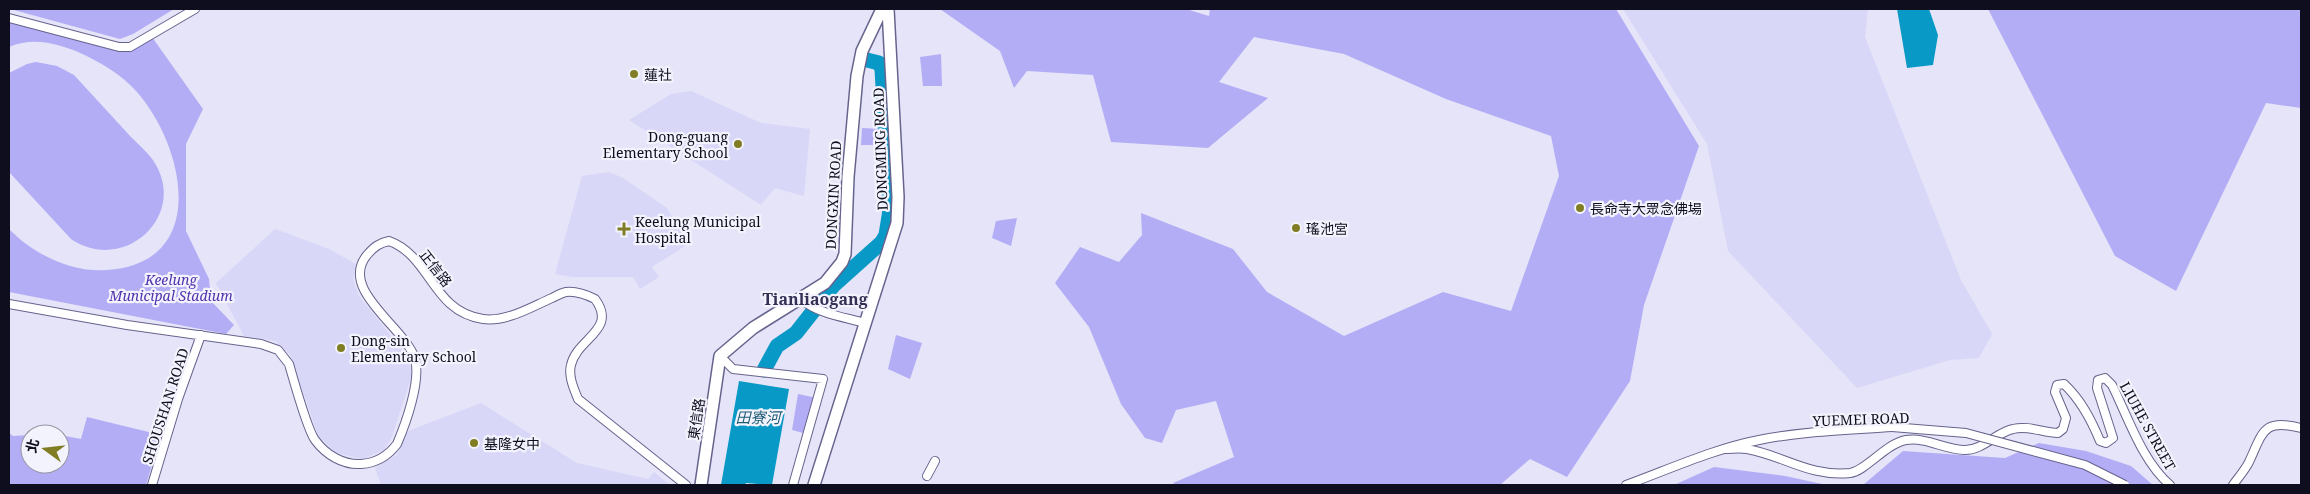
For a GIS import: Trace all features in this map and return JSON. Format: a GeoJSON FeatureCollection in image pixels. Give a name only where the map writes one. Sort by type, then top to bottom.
{"type":"FeatureCollection","features":[{"type":"Feature","properties":{"kind":"main road","name":"DONGXIN ROAD"},"geometry":{"type":"LineString","coordinates":[[720,356],[753,328],[805,302],[832,276],[846,254],[848,177],[857,76],[862,50],[883,10]]}},
{"type":"Feature","properties":{"kind":"main road","name":"DONGMING ROAD"},"geometry":{"type":"LineString","coordinates":[[814,485],[897,223],[898,197],[883,10]]}},
{"type":"Feature","properties":{"kind":"main road","name":"東信路"},"geometry":{"type":"LineString","coordinates":[[701,485],[720,356]]}},
{"type":"Feature","properties":{"kind":"street"},"geometry":{"type":"LineString","coordinates":[[9,18],[119,47],[130,47],[195,9]]}},
{"type":"Feature","properties":{"kind":"street","name":"正信路"},"geometry":{"type":"LineString","coordinates":[[9,304],[127,325],[255,342],[278,350],[289,364],[315,440],[331,456],[341,462],[366,464],[390,453],[397,444],[418,373],[414,356],[361,284],[359,274],[361,265],[374,247],[389,241],[402,247],[449,304],[462,313],[499,318],[513,315],[566,292],[596,299],[601,306],[603,319],[594,335],[577,350],[570,367],[571,379],[578,399],[686,485]]}},
{"type":"Feature","properties":{"kind":"street"},"geometry":{"type":"LineString","coordinates":[[805,302],[821,310],[865,323]]}},
{"type":"Feature","properties":{"kind":"street","name":"SHOUSHAN ROAD"},"geometry":{"type":"LineString","coordinates":[[152,485],[178,399],[201,335]]}},
{"type":"Feature","properties":{"kind":"street"},"geometry":{"type":"LineString","coordinates":[[720,356],[733,368],[822,378],[793,485]]}},
{"type":"Feature","properties":{"kind":"street","name":"LIUHE STREET"},"geometry":{"type":"LineString","coordinates":[[1725,449],[1746,449],[1778,458],[1806,470],[1828,473],[1853,472],[1892,445],[1906,440],[1933,442],[1967,450],[1981,446],[2001,433],[2015,428],[2039,428],[2058,433],[2064,430],[2066,418],[2054,392],[2057,385],[2064,384],[2077,396],[2092,422],[2100,441],[2106,443],[2113,438],[2097,388],[2098,380],[2105,378],[2112,385],[2147,454],[2161,477],[2170,485]]}},
{"type":"Feature","properties":{"kind":"street"},"geometry":{"type":"LineString","coordinates":[[2233,485],[2248,464],[2258,439],[2266,429],[2275,424],[2301,428]]}},
{"type":"Feature","properties":{"kind":"street","name":"YUEMEI ROAD"},"geometry":{"type":"LineString","coordinates":[[1626,485],[1725,449],[1760,440],[1822,432],[1892,427],[1966,433],[2084,465],[2125,485]]}},
{"type":"Feature","properties":{"kind":"street"},"geometry":{"type":"LineString","coordinates":[[927,476],[935,461]]}},
{"type":"Feature","properties":{"kind":"shaded area"},"geometry":{"type":"Polygon","coordinates":[[[1623,9],[1868,9],[1865,37],[1961,280],[1992,334],[1979,358],[1950,360],[1857,388],[1728,251],[1707,144],[1623,9]]]}},
{"type":"Feature","properties":{"kind":"shaded area","name":"Dong-guang Elementary School"},"geometry":{"type":"Polygon","coordinates":[[[691,91],[761,123],[810,129],[804,196],[775,188],[761,205],[629,120],[671,94],[691,91]]]}},
{"type":"Feature","properties":{"kind":"shaded area","name":"Keelung Municipal Hospital"},"geometry":{"type":"Polygon","coordinates":[[[609,172],[623,178],[667,208],[688,244],[652,267],[659,277],[640,289],[633,277],[572,277],[555,274],[582,176],[609,172]]]}},
{"type":"Feature","properties":{"kind":"shaded area","name":"Dong-sin Elementary School"},"geometry":{"type":"Polygon","coordinates":[[[275,229],[329,249],[356,264],[353,279],[359,296],[408,357],[412,375],[392,437],[384,450],[362,459],[337,453],[319,438],[290,355],[275,341],[244,336],[216,283],[275,229]]]}},
{"type":"Feature","properties":{"kind":"shaded area","name":"基隆女中"},"geometry":{"type":"Polygon","coordinates":[[[481,403],[577,463],[648,479],[654,472],[670,485],[381,485],[375,468],[397,455],[408,431],[481,403]]]}},
{"type":"Feature","properties":{"kind":"green space"},"geometry":{"type":"Polygon","coordinates":[[[10,9],[174,9],[133,34],[120,39],[10,9]]]}},
{"type":"Feature","properties":{"kind":"green space"},"geometry":{"type":"Polygon","coordinates":[[[940,9],[1186,9],[1209,16],[1210,9],[1616,9],[1699,146],[1644,305],[1630,381],[1567,477],[1530,459],[1500,485],[1175,485],[1173,483],[1234,457],[1216,401],[1176,410],[1162,443],[1145,438],[1121,404],[1089,327],[1055,283],[1080,247],[1119,262],[1142,235],[1141,213],[1233,249],[1267,292],[1344,336],[1443,292],[1511,311],[1559,176],[1551,136],[1446,99],[1344,54],[1254,37],[1219,82],[1268,98],[1208,148],[1111,142],[1093,75],[1027,71],[1014,88],[1000,51],[940,9]]]}},
{"type":"Feature","properties":{"kind":"green space"},"geometry":{"type":"Polygon","coordinates":[[[1988,9],[2301,9],[2301,108],[2266,103],[2176,291],[2115,256],[1988,9]]]}},
{"type":"Feature","properties":{"kind":"green space","name":"Keelung Municipal Stadium"},"geometry":{"type":"Polygon","coordinates":[[[9,20],[128,49],[140,46],[152,37],[203,109],[186,144],[186,231],[209,279],[211,301],[234,325],[226,334],[9,292],[9,229],[41,254],[54,260],[80,268],[107,270],[140,263],[162,247],[174,225],[179,199],[176,171],[167,142],[154,115],[137,92],[110,69],[69,49],[44,42],[27,42],[9,47],[9,20]]]}},
{"type":"Feature","properties":{"kind":"green space"},"geometry":{"type":"Polygon","coordinates":[[[941,54],[942,86],[923,86],[920,57],[941,54]]]}},
{"type":"Feature","properties":{"kind":"green space"},"geometry":{"type":"Polygon","coordinates":[[[36,62],[57,66],[74,75],[154,161],[163,185],[163,204],[156,221],[144,235],[129,245],[110,250],[91,248],[71,239],[9,172],[9,73],[27,64],[36,62]]]}},
{"type":"Feature","properties":{"kind":"green space"},"geometry":{"type":"Polygon","coordinates":[[[862,128],[881,129],[880,145],[861,145],[862,128]]]}},
{"type":"Feature","properties":{"kind":"green space"},"geometry":{"type":"Polygon","coordinates":[[[1017,218],[1011,246],[992,238],[996,221],[1017,218]]]}},
{"type":"Feature","properties":{"kind":"green space"},"geometry":{"type":"Polygon","coordinates":[[[896,335],[922,343],[910,379],[888,369],[896,335]]]}},
{"type":"Feature","properties":{"kind":"green space"},"geometry":{"type":"Polygon","coordinates":[[[798,394],[817,398],[807,434],[792,430],[798,394]]]}},
{"type":"Feature","properties":{"kind":"green space"},"geometry":{"type":"Polygon","coordinates":[[[87,417],[161,435],[146,485],[9,485],[9,433],[13,436],[20,436],[20,474],[70,474],[70,437],[81,439],[87,417]]]}},
{"type":"Feature","properties":{"kind":"green space"},"geometry":{"type":"Polygon","coordinates":[[[2039,443],[2086,451],[2131,466],[2153,485],[1863,485],[1903,451],[2005,458],[2039,443]]]}},
{"type":"Feature","properties":{"kind":"green space"},"geometry":{"type":"Polygon","coordinates":[[[1714,467],[1785,476],[1827,485],[1674,485],[1714,467]]]}},
{"type":"Feature","properties":{"kind":"water"},"geometry":{"type":"Polygon","coordinates":[[[1897,9],[1929,9],[1938,35],[1933,65],[1907,68],[1897,9]]]}},
{"type":"Feature","properties":{"kind":"water","name":"田寮河"},"geometry":{"type":"Polygon","coordinates":[[[739,381],[789,389],[772,485],[746,483],[745,485],[721,485],[739,381]]]}},
{"type":"Feature","properties":{"kind":"waterway","name":"田寮河"},"geometry":{"type":"LineString","coordinates":[[764,370],[777,346],[796,333],[833,286],[882,242],[886,235],[890,210],[882,69],[879,63],[867,60]]}},
{"type":"Feature","properties":{"kind":"place","name":"蓮社"},"geometry":{"type":"Point","coordinates":[634,74]}},
{"type":"Feature","properties":{"kind":"place","name":"Dong-guang Elementary School"},"geometry":{"type":"Point","coordinates":[738,144]}},
{"type":"Feature","properties":{"kind":"place","name":"長命寺大眾念佛場"},"geometry":{"type":"Point","coordinates":[1580,208]}},
{"type":"Feature","properties":{"kind":"place","name":"瑤池宮"},"geometry":{"type":"Point","coordinates":[1296,228]}},
{"type":"Feature","properties":{"kind":"place","name":"Keelung Municipal Hospital"},"geometry":{"type":"Point","coordinates":[624,229]}},
{"type":"Feature","properties":{"kind":"place","name":"Dong-sin Elementary School"},"geometry":{"type":"Point","coordinates":[341,348]}},
{"type":"Feature","properties":{"kind":"place","name":"基隆女中"},"geometry":{"type":"Point","coordinates":[474,443]}},
{"type":"Feature","properties":{"kind":"district","name":"Tianliaogang"},"geometry":{"type":"Point","coordinates":[815,299]}}]}
